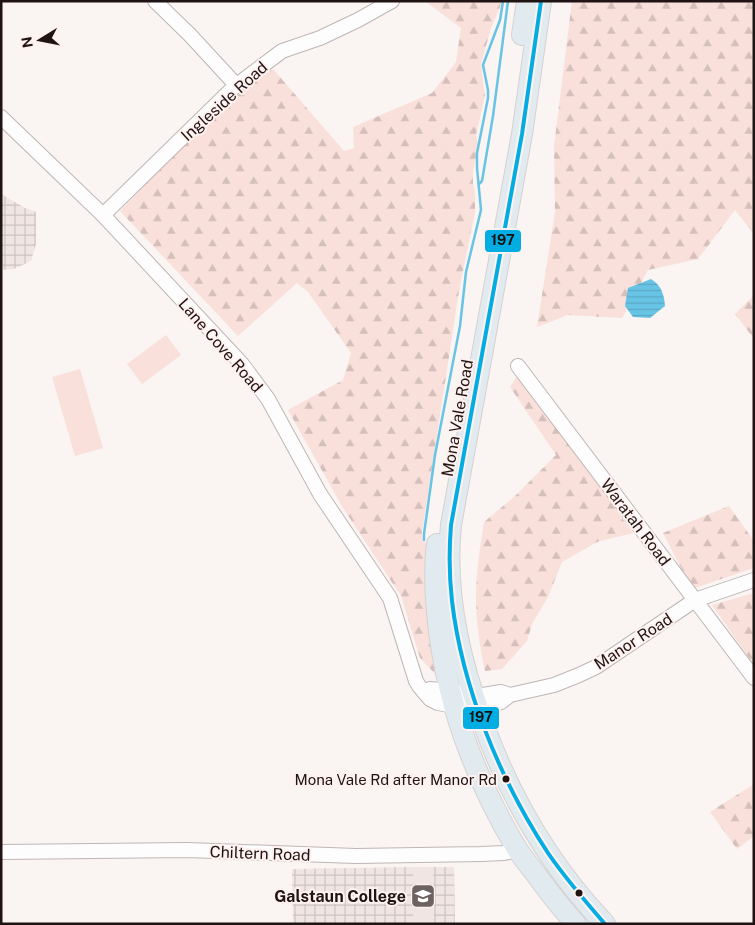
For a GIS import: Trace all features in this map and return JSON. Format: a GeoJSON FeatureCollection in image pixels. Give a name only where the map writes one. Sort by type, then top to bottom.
{"type":"FeatureCollection","features":[{"type":"Feature","properties":{"kind":"highway","name":"Mona Vale Road"},"geometry":{"type":"LineString","coordinates":[[527,1],[509,130],[440,515],[435,578],[438,627],[443,659],[452,698],[470,753],[485,788],[518,850],[576,924]]}},
{"type":"Feature","properties":{"kind":"highway","name":"Mona Vale Road"},"geometry":{"type":"LineString","coordinates":[[541,1],[522,134],[454,506],[449,568],[454,615],[466,675],[496,759],[520,807],[560,870],[605,924]]}},
{"type":"Feature","properties":{"kind":"highway"},"geometry":{"type":"LineString","coordinates":[[518,850],[526,843],[529,837],[520,807]]}},
{"type":"Feature","properties":{"kind":"highway"},"geometry":{"type":"LineString","coordinates":[[518,850],[532,851],[560,870]]}},
{"type":"Feature","properties":{"kind":"street"},"geometry":{"type":"LineString","coordinates":[[155,1],[190,35],[236,86]]}},
{"type":"Feature","properties":{"kind":"street","name":"Ingleside Road"},"geometry":{"type":"LineString","coordinates":[[102,215],[236,86],[282,51],[320,38],[392,1]]}},
{"type":"Feature","properties":{"kind":"street","name":"Lane Cove Road"},"geometry":{"type":"LineString","coordinates":[[1,117],[102,215],[242,364],[268,399],[320,494],[390,598],[418,686],[424,692],[430,689],[452,698],[474,700]]}},
{"type":"Feature","properties":{"kind":"street","name":"Waratah Road"},"geometry":{"type":"LineString","coordinates":[[518,366],[754,678]]}},
{"type":"Feature","properties":{"kind":"street","name":"Manor Road"},"geometry":{"type":"LineString","coordinates":[[474,700],[483,695],[501,692],[510,695],[554,685],[587,671],[695,600],[754,580]]}},
{"type":"Feature","properties":{"kind":"street","name":"Chiltern Road"},"geometry":{"type":"LineString","coordinates":[[1,852],[187,850],[356,856],[481,854],[518,850]]}},
{"type":"Feature","properties":{"kind":"shaded area"},"geometry":{"type":"Polygon","coordinates":[[[1,194],[36,212],[36,244],[31,261],[14,269],[1,270],[1,194]]]}},
{"type":"Feature","properties":{"kind":"shaded area","name":"Galstaun College"},"geometry":{"type":"Polygon","coordinates":[[[413,867],[433,867],[434,924],[413,924],[413,867]]]}},
{"type":"Feature","properties":{"kind":"shaded area"},"geometry":{"type":"Polygon","coordinates":[[[413,867],[413,924],[293,924],[292,869],[413,867]]]}},
{"type":"Feature","properties":{"kind":"shaded area"},"geometry":{"type":"Polygon","coordinates":[[[433,867],[454,867],[455,924],[434,924],[433,867]]]}},
{"type":"Feature","properties":{"kind":"green space"},"geometry":{"type":"Polygon","coordinates":[[[425,1],[501,1],[481,64],[485,96],[476,135],[478,145],[473,173],[475,212],[459,291],[422,533],[423,542],[428,543],[438,677],[420,658],[401,596],[343,508],[288,410],[343,380],[351,353],[308,292],[297,283],[238,336],[120,211],[215,112],[273,69],[344,151],[354,148],[353,127],[432,93],[456,62],[461,28],[425,1]]]}},
{"type":"Feature","properties":{"kind":"green space"},"geometry":{"type":"Polygon","coordinates":[[[572,1],[754,1],[754,234],[735,210],[698,259],[648,270],[622,318],[568,315],[537,327],[555,212],[554,146],[572,1]]]}},
{"type":"Feature","properties":{"kind":"green space"},"geometry":{"type":"Polygon","coordinates":[[[754,295],[754,339],[735,314],[754,295]]]}},
{"type":"Feature","properties":{"kind":"green space"},"geometry":{"type":"Polygon","coordinates":[[[166,335],[181,355],[142,384],[127,364],[166,335]]]}},
{"type":"Feature","properties":{"kind":"green space"},"geometry":{"type":"Polygon","coordinates":[[[80,369],[103,448],[75,456],[52,377],[80,369]]]}},
{"type":"Feature","properties":{"kind":"green space"},"geometry":{"type":"Polygon","coordinates":[[[518,375],[633,533],[597,542],[562,562],[548,597],[532,624],[527,641],[502,669],[485,671],[479,635],[476,598],[477,570],[484,522],[514,497],[556,455],[510,387],[518,375]]]}},
{"type":"Feature","properties":{"kind":"green space"},"geometry":{"type":"Polygon","coordinates":[[[729,506],[754,541],[754,568],[692,589],[663,533],[729,506]]]}},
{"type":"Feature","properties":{"kind":"green space"},"geometry":{"type":"Polygon","coordinates":[[[754,593],[754,665],[712,605],[754,593]]]}},
{"type":"Feature","properties":{"kind":"green space"},"geometry":{"type":"Polygon","coordinates":[[[754,784],[754,836],[737,849],[710,812],[754,784]]]}},
{"type":"Feature","properties":{"kind":"water"},"geometry":{"type":"Polygon","coordinates":[[[651,279],[661,290],[665,306],[650,318],[633,317],[625,306],[628,288],[651,279]]]}},
{"type":"Feature","properties":{"kind":"waterway"},"geometry":{"type":"LineString","coordinates":[[424,540],[435,455],[460,326],[466,272],[481,210],[477,153],[488,98],[483,65],[500,20],[503,1]]}},
{"type":"Feature","properties":{"kind":"waterway"},"geometry":{"type":"LineString","coordinates":[[479,184],[482,181],[493,116],[508,1]]}},
{"type":"Feature","properties":{"kind":"transit line","name":"197"},"geometry":{"type":"LineString","coordinates":[[541,1],[522,134],[451,525],[450,582],[457,634],[464,666],[474,699],[499,764],[514,795],[548,853],[605,924]]}},
{"type":"Feature","properties":{"kind":"place","name":"Mona Vale Rd after Manor Rd"},"geometry":{"type":"Point","coordinates":[506,779]}},
{"type":"Feature","properties":{"kind":"place","name":"Galstaun College"},"geometry":{"type":"Point","coordinates":[423,896]}}]}
